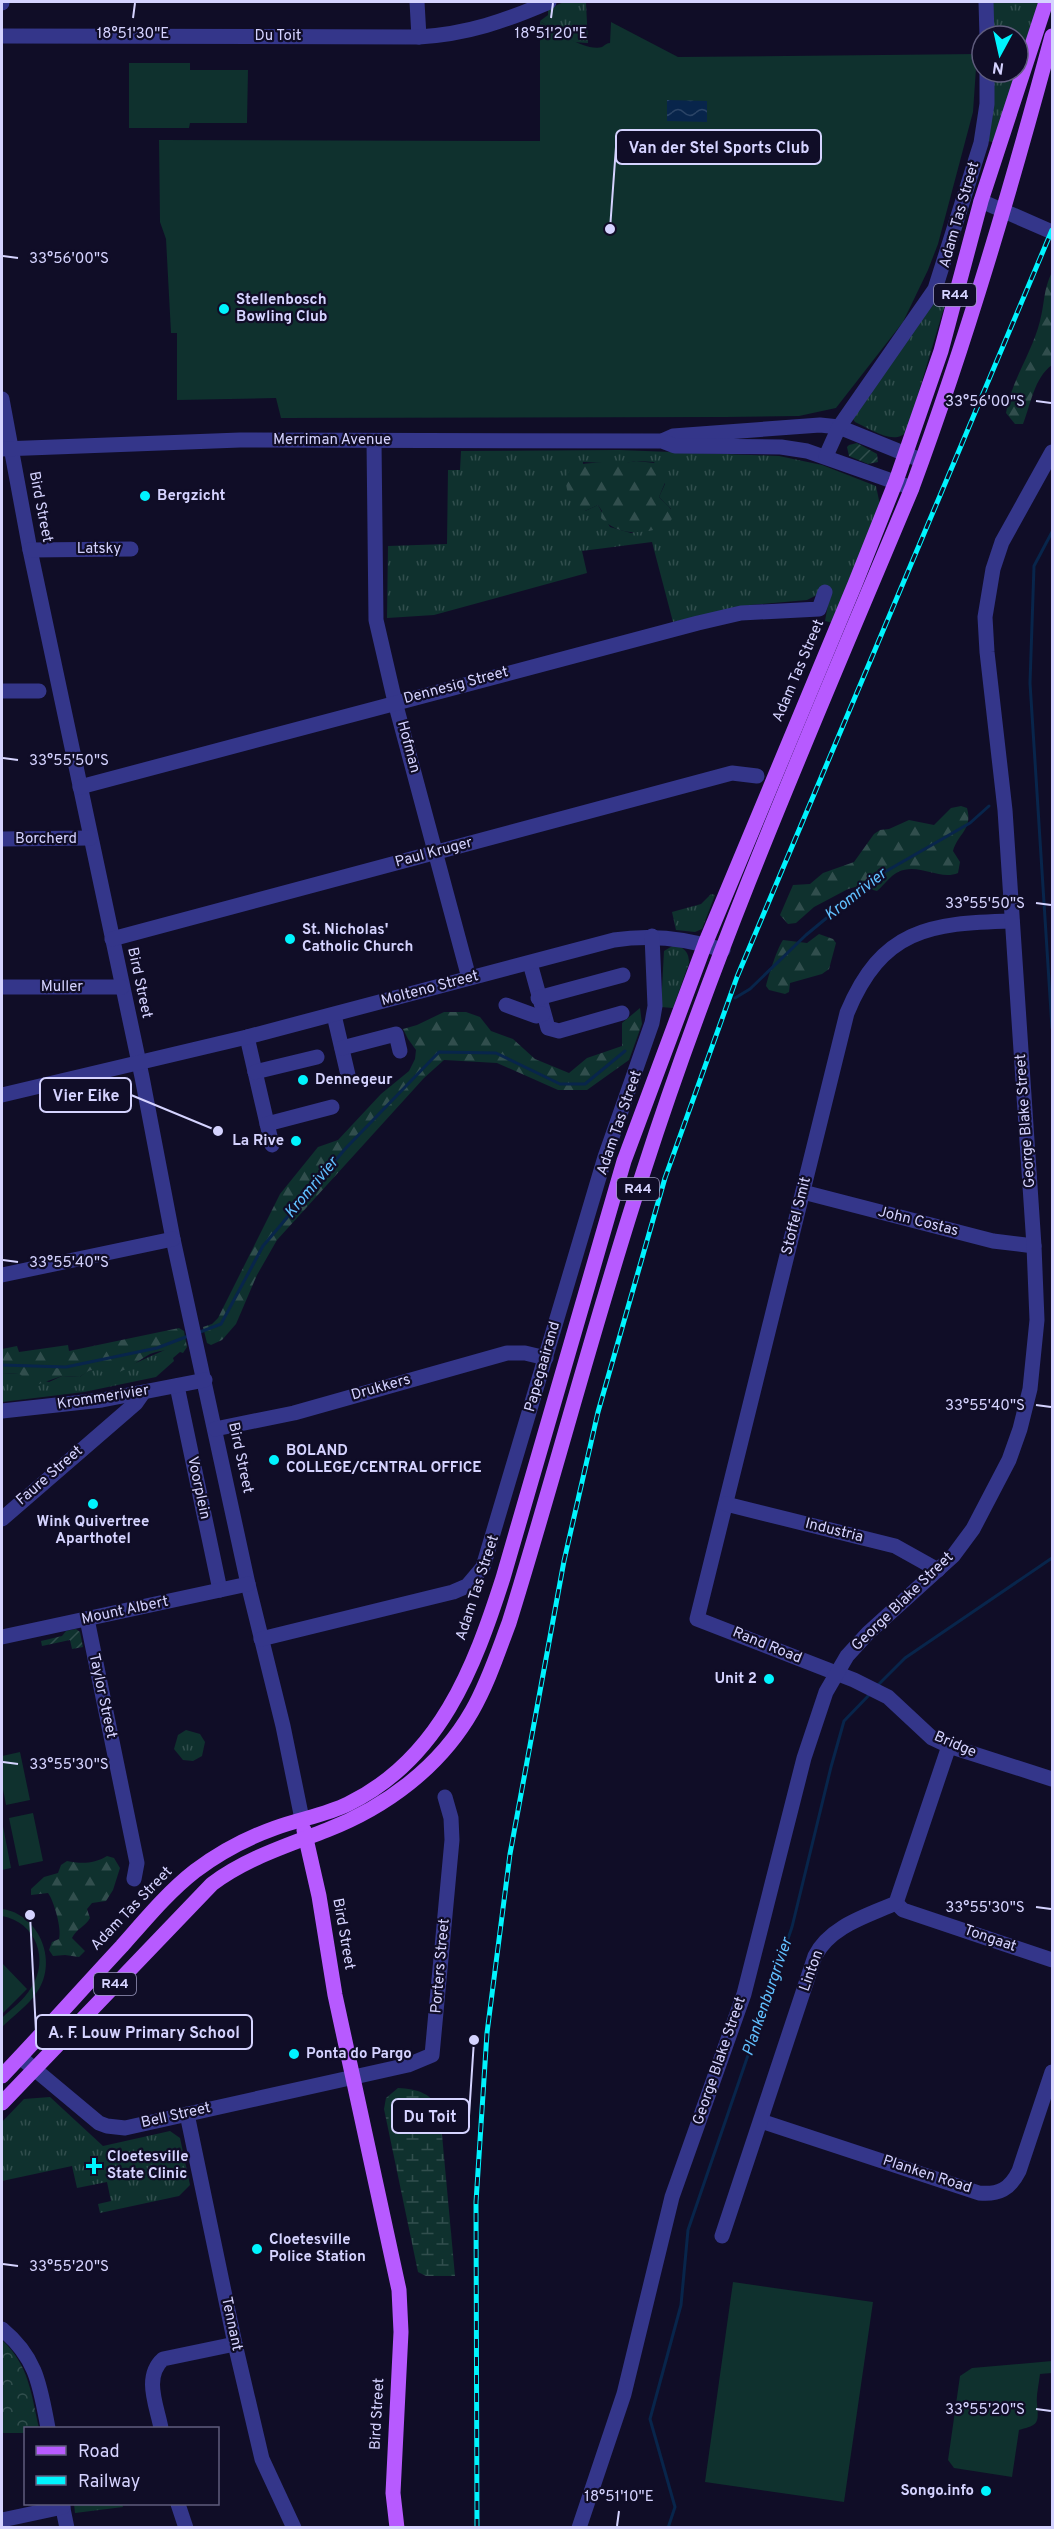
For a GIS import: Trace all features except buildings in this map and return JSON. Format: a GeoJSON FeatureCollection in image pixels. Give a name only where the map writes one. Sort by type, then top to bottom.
{"type":"FeatureCollection","features":[{"type":"Feature","properties":{"kind":"main road","name":"Adam Tas Street"},"geometry":{"type":"LineString","coordinates":[[2,2076],[141,1924],[187,1878],[234,1846],[273,1828],[348,1804],[369,1791],[401,1767],[431,1736],[458,1695],[492,1612],[503,1578],[624,1161],[705,944],[896,481],[941,351],[981,201],[1046,2]]}},
{"type":"Feature","properties":{"kind":"main road","name":"R44"},"geometry":{"type":"LineString","coordinates":[[2,2103],[212,1884],[233,1869],[260,1855],[370,1811],[404,1787],[451,1743],[472,1710],[492,1667],[522,1583],[644,1170],[723,950],[788,785],[922,461],[1005,210],[1053,36]]}},
{"type":"Feature","properties":{"kind":"main road"},"geometry":{"type":"LineString","coordinates":[[503,1578],[522,1583]]}},
{"type":"Feature","properties":{"kind":"main road","name":"Bird Street"},"geometry":{"type":"LineString","coordinates":[[302,1819],[319,1896],[335,1995],[399,2290],[401,2332],[393,2484],[397,2528]]}},
{"type":"Feature","properties":{"kind":"street"},"geometry":{"type":"LineString","coordinates":[[417,2],[419,38]]}},
{"type":"Feature","properties":{"kind":"street","name":"Du Toit"},"geometry":{"type":"LineString","coordinates":[[2,36],[419,38],[471,31],[501,22],[549,2]]}},
{"type":"Feature","properties":{"kind":"street"},"geometry":{"type":"LineString","coordinates":[[986,2],[987,24]]}},
{"type":"Feature","properties":{"kind":"street"},"geometry":{"type":"LineString","coordinates":[[826,456],[839,427],[935,289],[981,143],[987,104],[987,84]]}},
{"type":"Feature","properties":{"kind":"street"},"geometry":{"type":"LineString","coordinates":[[981,201],[1053,232]]}},
{"type":"Feature","properties":{"kind":"street","name":"Bird Street"},"geometry":{"type":"LineString","coordinates":[[2,399],[6,449],[30,550],[139,1064],[173,1239],[302,1819]]}},
{"type":"Feature","properties":{"kind":"street","name":"Merriman Avenue"},"geometry":{"type":"LineString","coordinates":[[662,441],[674,436],[820,425],[839,427],[922,461]]}},
{"type":"Feature","properties":{"kind":"street","name":"Merriman Avenue"},"geometry":{"type":"LineString","coordinates":[[6,449],[240,440],[662,441],[675,446],[781,447],[826,456],[912,488]]}},
{"type":"Feature","properties":{"kind":"street","name":"Hofman"},"geometry":{"type":"LineString","coordinates":[[374,441],[375,614],[395,702],[469,978]]}},
{"type":"Feature","properties":{"kind":"street","name":"George Blake Street"},"geometry":{"type":"LineString","coordinates":[[579,2528],[624,2394],[672,2197],[744,1994],[804,1758],[826,1692],[847,1656],[867,1633],[953,1556],[973,1528],[994,1491],[1020,1429],[1034,1368],[1037,1320],[1034,1246],[1005,810],[985,617],[993,569],[1002,542],[1053,453]]}},
{"type":"Feature","properties":{"kind":"street","name":"Latsky"},"geometry":{"type":"LineString","coordinates":[[30,550],[131,549]]}},
{"type":"Feature","properties":{"kind":"street","name":"Dennesig Street"},"geometry":{"type":"LineString","coordinates":[[80,787],[395,702],[741,613],[819,609],[825,592]]}},
{"type":"Feature","properties":{"kind":"street"},"geometry":{"type":"LineString","coordinates":[[2,691],[39,691]]}},
{"type":"Feature","properties":{"kind":"street","name":"Paul Kruger"},"geometry":{"type":"LineString","coordinates":[[112,939],[732,773],[757,776]]}},
{"type":"Feature","properties":{"kind":"street","name":"Borcherd"},"geometry":{"type":"LineString","coordinates":[[2,839],[90,838]]}},
{"type":"Feature","properties":{"kind":"street","name":"Stoffel Smit"},"geometry":{"type":"LineString","coordinates":[[697,1619],[847,1013],[868,971],[888,951],[910,937],[942,926],[1012,921]]}},
{"type":"Feature","properties":{"kind":"street","name":"Molteno Street"},"geometry":{"type":"LineString","coordinates":[[2,1095],[139,1064],[334,1015],[614,940],[652,936],[673,937],[723,950]]}},
{"type":"Feature","properties":{"kind":"street","name":"Papegaairand"},"geometry":{"type":"LineString","coordinates":[[261,1639],[453,1592],[467,1586],[477,1577],[487,1559],[604,1157],[652,1023],[656,1006],[652,936]]}},
{"type":"Feature","properties":{"kind":"street"},"geometry":{"type":"LineString","coordinates":[[530,963],[548,1028],[559,1031],[622,1013]]}},
{"type":"Feature","properties":{"kind":"street"},"geometry":{"type":"LineString","coordinates":[[537,992],[622,975]]}},
{"type":"Feature","properties":{"kind":"street","name":"Muller"},"geometry":{"type":"LineString","coordinates":[[2,987],[122,987]]}},
{"type":"Feature","properties":{"kind":"street"},"geometry":{"type":"LineString","coordinates":[[506,1005],[537,1016],[543,1014]]}},
{"type":"Feature","properties":{"kind":"street"},"geometry":{"type":"LineString","coordinates":[[334,1015],[348,1075]]}},
{"type":"Feature","properties":{"kind":"street"},"geometry":{"type":"LineString","coordinates":[[342,1048],[396,1034],[400,1051]]}},
{"type":"Feature","properties":{"kind":"street"},"geometry":{"type":"LineString","coordinates":[[247,1037],[272,1144]]}},
{"type":"Feature","properties":{"kind":"street"},"geometry":{"type":"LineString","coordinates":[[255,1072],[317,1058]]}},
{"type":"Feature","properties":{"kind":"street"},"geometry":{"type":"LineString","coordinates":[[267,1124],[332,1107]]}},
{"type":"Feature","properties":{"kind":"street","name":"John Costas"},"geometry":{"type":"LineString","coordinates":[[803,1192],[993,1241],[1034,1246]]}},
{"type":"Feature","properties":{"kind":"street"},"geometry":{"type":"LineString","coordinates":[[2,1275],[173,1239]]}},
{"type":"Feature","properties":{"kind":"street","name":"Drukkers"},"geometry":{"type":"LineString","coordinates":[[215,1429],[294,1413],[507,1353],[525,1353],[546,1358]]}},
{"type":"Feature","properties":{"kind":"street","name":"Krommerivier"},"geometry":{"type":"LineString","coordinates":[[2,1411],[102,1400],[205,1380]]}},
{"type":"Feature","properties":{"kind":"street","name":"Voorplein"},"geometry":{"type":"LineString","coordinates":[[177,1386],[220,1590]]}},
{"type":"Feature","properties":{"kind":"street","name":"Faure Street"},"geometry":{"type":"LineString","coordinates":[[2,1519],[136,1403],[143,1393]]}},
{"type":"Feature","properties":{"kind":"street"},"geometry":{"type":"LineString","coordinates":[[98,1434],[103,1417],[102,1400]]}},
{"type":"Feature","properties":{"kind":"street","name":"Industria"},"geometry":{"type":"LineString","coordinates":[[726,1504],[895,1546],[938,1570]]}},
{"type":"Feature","properties":{"kind":"street","name":"Mount Albert"},"geometry":{"type":"LineString","coordinates":[[2,1637],[248,1584]]}},
{"type":"Feature","properties":{"kind":"street","name":"Taylor Street"},"geometry":{"type":"LineString","coordinates":[[87,1619],[137,1863],[134,1879]]}},
{"type":"Feature","properties":{"kind":"street","name":"Rand Road"},"geometry":{"type":"LineString","coordinates":[[697,1619],[837,1674]]}},
{"type":"Feature","properties":{"kind":"street","name":"Bridge"},"geometry":{"type":"LineString","coordinates":[[837,1674],[888,1697],[932,1738],[949,1746],[1053,1779]]}},
{"type":"Feature","properties":{"kind":"street"},"geometry":{"type":"LineString","coordinates":[[896,1903],[949,1746]]}},
{"type":"Feature","properties":{"kind":"street","name":"Porters Street"},"geometry":{"type":"LineString","coordinates":[[354,2077],[416,2062],[432,2055],[452,1840],[451,1818],[445,1797]]}},
{"type":"Feature","properties":{"kind":"street","name":"Tongaat"},"geometry":{"type":"LineString","coordinates":[[896,1903],[903,1910],[1053,1960]]}},
{"type":"Feature","properties":{"kind":"street","name":"Linton"},"geometry":{"type":"LineString","coordinates":[[723,2236],[815,1956],[821,1944],[832,1934],[896,1903]]}},
{"type":"Feature","properties":{"kind":"street","name":"Bell Street"},"geometry":{"type":"LineString","coordinates":[[20,2057],[99,2122],[107,2126],[125,2128],[354,2077]]}},
{"type":"Feature","properties":{"kind":"street","name":"Planken Road"},"geometry":{"type":"LineString","coordinates":[[761,2121],[979,2193],[992,2194],[1003,2191],[1013,2183],[1019,2171],[1053,2072]]}},
{"type":"Feature","properties":{"kind":"street","name":"Tennant"},"geometry":{"type":"LineString","coordinates":[[188,2114],[235,2344],[262,2459],[294,2528]]}},
{"type":"Feature","properties":{"kind":"street"},"geometry":{"type":"LineString","coordinates":[[2,2329],[30,2357],[39,2381],[48,2427]]}},
{"type":"Feature","properties":{"kind":"street"},"geometry":{"type":"LineString","coordinates":[[161,2427],[152,2383],[154,2368],[158,2363],[163,2359],[235,2344]]}},
{"type":"Feature","properties":{"kind":"street"},"geometry":{"type":"LineString","coordinates":[[2,2520],[63,2505],[67,2528]]}},
{"type":"Feature","properties":{"kind":"street"},"geometry":{"type":"LineString","coordinates":[[178,2505],[186,2528]]}},
{"type":"Feature","properties":{"kind":"green space"},"geometry":{"type":"Polygon","coordinates":[[[564,2],[586,3],[588,43],[572,42],[540,21],[548,15],[548,9],[564,2]]]}},
{"type":"Feature","properties":{"kind":"green space"},"geometry":{"type":"Polygon","coordinates":[[[992,2],[1040,2],[1030,34],[1030,24],[992,24],[992,2]]]}},
{"type":"Feature","properties":{"kind":"green space"},"geometry":{"type":"Polygon","coordinates":[[[540,21],[570,39],[595,48],[610,43],[611,22],[678,57],[970,54],[970,84],[975,84],[973,112],[938,244],[903,322],[836,408],[799,416],[281,418],[276,398],[177,400],[177,333],[171,333],[166,239],[160,222],[159,140],[540,141],[540,21]]]}},
{"type":"Feature","properties":{"kind":"green space"},"geometry":{"type":"Polygon","coordinates":[[[129,63],[190,63],[190,70],[248,70],[247,123],[190,123],[189,128],[129,128],[129,63]]]}},
{"type":"Feature","properties":{"kind":"green space"},"geometry":{"type":"Polygon","coordinates":[[[993,84],[1014,84],[993,142],[987,141],[993,84]]]}},
{"type":"Feature","properties":{"kind":"green space"},"geometry":{"type":"Polygon","coordinates":[[[1052,272],[1052,365],[1037,384],[1023,424],[1015,424],[1006,413],[1017,378],[1036,333],[1052,272]]]}},
{"type":"Feature","properties":{"kind":"green space"},"geometry":{"type":"Polygon","coordinates":[[[937,296],[946,301],[907,431],[896,437],[889,437],[855,422],[853,419],[937,296]]]}},
{"type":"Feature","properties":{"kind":"green space"},"geometry":{"type":"Polygon","coordinates":[[[857,443],[877,454],[878,462],[868,464],[849,456],[847,447],[857,443]]]}},
{"type":"Feature","properties":{"kind":"green space"},"geometry":{"type":"Polygon","coordinates":[[[619,450],[779,456],[822,465],[876,486],[880,505],[833,623],[825,621],[831,588],[807,600],[750,605],[673,622],[652,542],[582,551],[587,573],[434,615],[387,618],[388,546],[447,544],[448,470],[460,470],[461,451],[619,450]],[[636,461],[622,464],[583,462],[585,511],[598,505],[610,527],[631,533],[638,531],[671,509],[659,497],[665,484],[654,462],[636,461]]]}},
{"type":"Feature","properties":{"kind":"green space"},"geometry":{"type":"Polygon","coordinates":[[[636,461],[664,464],[669,473],[659,497],[672,512],[672,518],[664,527],[642,532],[622,531],[601,518],[602,511],[598,505],[585,511],[571,502],[566,485],[568,474],[574,467],[584,464],[636,461]]]}},
{"type":"Feature","properties":{"kind":"green space"},"geometry":{"type":"Polygon","coordinates":[[[961,806],[967,808],[968,821],[953,851],[960,862],[958,873],[944,875],[914,869],[906,870],[895,874],[877,891],[859,886],[848,889],[814,907],[796,923],[788,924],[780,915],[793,885],[810,884],[823,873],[854,862],[874,834],[880,830],[889,829],[909,820],[934,825],[951,808],[961,806]]]}},
{"type":"Feature","properties":{"kind":"green space"},"geometry":{"type":"Polygon","coordinates":[[[711,894],[715,895],[702,929],[695,932],[676,930],[672,912],[701,904],[711,894]]]}},
{"type":"Feature","properties":{"kind":"green space"},"geometry":{"type":"Polygon","coordinates":[[[819,934],[833,939],[836,943],[829,969],[822,974],[790,983],[789,992],[785,994],[769,990],[766,986],[767,981],[783,940],[807,943],[819,934]]]}},
{"type":"Feature","properties":{"kind":"green space"},"geometry":{"type":"Polygon","coordinates":[[[674,945],[685,951],[689,963],[673,1008],[661,1007],[664,951],[674,945]]]}},
{"type":"Feature","properties":{"kind":"green space"},"geometry":{"type":"Polygon","coordinates":[[[640,1008],[642,1024],[629,1060],[587,1090],[558,1090],[497,1063],[444,1060],[424,1078],[277,1240],[257,1275],[236,1324],[222,1340],[211,1345],[207,1343],[203,1327],[212,1324],[218,1318],[280,1194],[318,1147],[338,1140],[381,1094],[409,1071],[415,1059],[416,1050],[403,1029],[444,1012],[466,1012],[480,1017],[491,1031],[513,1039],[535,1059],[569,1073],[587,1058],[622,1046],[622,1023],[640,1008]]]}},
{"type":"Feature","properties":{"kind":"green space"},"geometry":{"type":"Polygon","coordinates":[[[179,1328],[184,1331],[187,1347],[150,1354],[120,1372],[90,1370],[80,1377],[62,1376],[39,1384],[19,1374],[2,1373],[2,1349],[17,1346],[19,1352],[68,1345],[69,1351],[179,1328]]]}},
{"type":"Feature","properties":{"kind":"green space"},"geometry":{"type":"Polygon","coordinates":[[[187,1347],[183,1353],[180,1352],[173,1358],[174,1361],[156,1377],[84,1392],[2,1402],[2,1373],[19,1374],[49,1382],[62,1376],[80,1377],[87,1371],[97,1369],[104,1372],[131,1365],[167,1349],[187,1347]]]}},
{"type":"Feature","properties":{"kind":"green space"},"geometry":{"type":"Polygon","coordinates":[[[76,1629],[80,1632],[83,1647],[72,1649],[70,1640],[42,1646],[41,1641],[62,1636],[66,1631],[76,1629]]]}},
{"type":"Feature","properties":{"kind":"green space"},"geometry":{"type":"Polygon","coordinates":[[[186,1730],[200,1734],[205,1742],[202,1756],[193,1761],[183,1760],[174,1749],[178,1735],[186,1730]]]}},
{"type":"Feature","properties":{"kind":"green space"},"geometry":{"type":"Polygon","coordinates":[[[20,1752],[30,1800],[6,1805],[2,1784],[2,1756],[20,1752]]]}},
{"type":"Feature","properties":{"kind":"green space"},"geometry":{"type":"Polygon","coordinates":[[[33,1813],[43,1861],[19,1866],[9,1818],[33,1813]]]}},
{"type":"Feature","properties":{"kind":"green space"},"geometry":{"type":"Polygon","coordinates":[[[2,1821],[11,1868],[2,1870],[2,1821]]]}},
{"type":"Feature","properties":{"kind":"green space"},"geometry":{"type":"Polygon","coordinates":[[[107,1856],[114,1858],[120,1868],[113,1890],[106,1901],[92,1903],[87,1909],[90,1918],[72,1938],[85,1951],[79,1957],[53,1956],[49,1950],[52,1942],[59,1939],[60,1934],[55,1908],[48,1893],[31,1895],[31,1889],[44,1877],[58,1873],[61,1865],[67,1861],[87,1863],[107,1856]]]}},
{"type":"Feature","properties":{"kind":"green space"},"geometry":{"type":"Polygon","coordinates":[[[2,1909],[27,1920],[36,1930],[46,1955],[46,1969],[35,1995],[2,2027],[2,2018],[28,1992],[37,1977],[39,1954],[31,1934],[24,1926],[2,1916],[2,1909]]]}},
{"type":"Feature","properties":{"kind":"green space"},"geometry":{"type":"Polygon","coordinates":[[[2,1963],[27,1989],[2,2014],[2,1963]]]}},
{"type":"Feature","properties":{"kind":"green space"},"geometry":{"type":"Polygon","coordinates":[[[398,2088],[424,2093],[437,2106],[440,2113],[455,2276],[426,2276],[418,2272],[384,2109],[386,2098],[398,2088]]]}},
{"type":"Feature","properties":{"kind":"green space"},"geometry":{"type":"Polygon","coordinates":[[[50,2097],[103,2146],[170,2131],[180,2138],[190,2185],[179,2196],[100,2213],[98,2204],[111,2201],[107,2182],[77,2188],[72,2166],[2,2181],[2,2122],[24,2099],[50,2097]]]}},
{"type":"Feature","properties":{"kind":"green space"},"geometry":{"type":"Polygon","coordinates":[[[733,2282],[873,2302],[844,2502],[705,2482],[733,2282]]]}},
{"type":"Feature","properties":{"kind":"green space"},"geometry":{"type":"Polygon","coordinates":[[[2,2340],[18,2359],[28,2380],[39,2427],[24,2427],[24,2433],[2,2433],[2,2340]]]}},
{"type":"Feature","properties":{"kind":"green space"},"geometry":{"type":"Polygon","coordinates":[[[1052,2361],[1052,2373],[1040,2374],[1036,2423],[1019,2430],[1012,2477],[954,2468],[948,2460],[960,2376],[972,2368],[1052,2361]]]}},
{"type":"Feature","properties":{"kind":"green space"},"geometry":{"type":"Polygon","coordinates":[[[74,2505],[122,2505],[123,2507],[75,2513],[74,2505]]]}},
{"type":"Feature","properties":{"kind":"water"},"geometry":{"type":"Polygon","coordinates":[[[667,100],[707,101],[707,122],[667,121],[667,100]]]}},
{"type":"Feature","properties":{"kind":"waterway","name":"Plankenburgrivier"},"geometry":{"type":"LineString","coordinates":[[1052,532],[1034,566],[1030,683],[1052,1028]]}},
{"type":"Feature","properties":{"kind":"waterway","name":"Kromrivier"},"geometry":{"type":"LineString","coordinates":[[735,998],[750,989],[806,935],[876,877],[970,823],[989,806]]}},
{"type":"Feature","properties":{"kind":"waterway","name":"Kromrivier"},"geometry":{"type":"LineString","coordinates":[[200,1332],[221,1324],[263,1246],[345,1149],[439,1052],[496,1053],[560,1084],[585,1084],[625,1051]]}},
{"type":"Feature","properties":{"kind":"waterway","name":"Kromrivier"},"geometry":{"type":"LineString","coordinates":[[2,1365],[66,1367],[157,1348],[191,1335]]}},
{"type":"Feature","properties":{"kind":"waterway","name":"Plankenburgrivier"},"geometry":{"type":"LineString","coordinates":[[877,1686],[905,1658],[1052,1558]]}},
{"type":"Feature","properties":{"kind":"waterway","name":"Plankenburgrivier"},"geometry":{"type":"LineString","coordinates":[[668,2528],[675,2507],[650,2419],[681,2305],[688,2230],[792,1927],[844,1721],[871,1693]]}},
{"type":"Feature","properties":{"kind":"railway"},"geometry":{"type":"LineString","coordinates":[[477,2528],[476,2202],[487,2033],[510,1854],[564,1561],[598,1412],[665,1178],[737,977],[1052,230]]}},
{"type":"Feature","properties":{"kind":"place","name":"Van der Stel Sports Club"},"geometry":{"type":"Point","coordinates":[610,229]}},
{"type":"Feature","properties":{"kind":"place","name":"Stellenbosch Bowling Club"},"geometry":{"type":"Point","coordinates":[224,309]}},
{"type":"Feature","properties":{"kind":"place","name":"Bergzicht"},"geometry":{"type":"Point","coordinates":[145,496]}},
{"type":"Feature","properties":{"kind":"place","name":"St. Nicholas' Catholic Church"},"geometry":{"type":"Point","coordinates":[290,939]}},
{"type":"Feature","properties":{"kind":"place","name":"Dennegeur"},"geometry":{"type":"Point","coordinates":[303,1080]}},
{"type":"Feature","properties":{"kind":"place","name":"Vier Eike"},"geometry":{"type":"Point","coordinates":[218,1131]}},
{"type":"Feature","properties":{"kind":"place","name":"La Rive"},"geometry":{"type":"Point","coordinates":[296,1141]}},
{"type":"Feature","properties":{"kind":"place","name":"BOLAND COLLEGE/CENTRAL OFFICE"},"geometry":{"type":"Point","coordinates":[274,1460]}},
{"type":"Feature","properties":{"kind":"place","name":"Wink Quivertree Aparthotel"},"geometry":{"type":"Point","coordinates":[93,1504]}},
{"type":"Feature","properties":{"kind":"place","name":"Unit 2"},"geometry":{"type":"Point","coordinates":[769,1679]}},
{"type":"Feature","properties":{"kind":"place","name":"A. F. Louw Primary School"},"geometry":{"type":"Point","coordinates":[30,1915]}},
{"type":"Feature","properties":{"kind":"place","name":"Du Toit"},"geometry":{"type":"Point","coordinates":[474,2040]}},
{"type":"Feature","properties":{"kind":"place","name":"Ponta do Pargo"},"geometry":{"type":"Point","coordinates":[294,2054]}},
{"type":"Feature","properties":{"kind":"place","name":"Cloetesville State Clinic"},"geometry":{"type":"Point","coordinates":[94,2166]}},
{"type":"Feature","properties":{"kind":"place","name":"Cloetesville Police Station"},"geometry":{"type":"Point","coordinates":[257,2249]}},
{"type":"Feature","properties":{"kind":"place","name":"Songo.info"},"geometry":{"type":"Point","coordinates":[986,2491]}}]}
